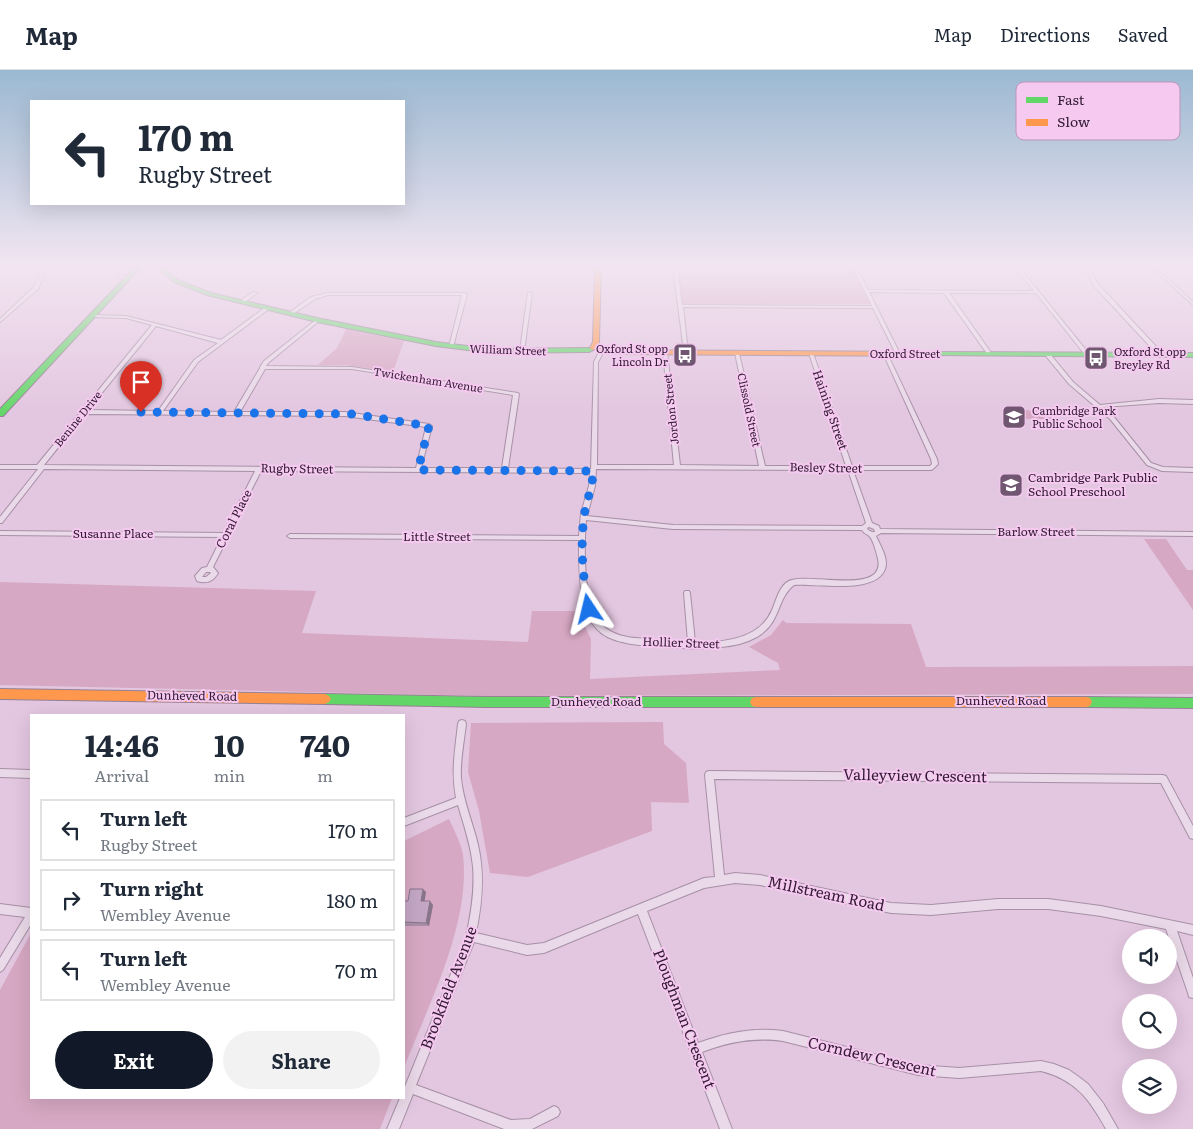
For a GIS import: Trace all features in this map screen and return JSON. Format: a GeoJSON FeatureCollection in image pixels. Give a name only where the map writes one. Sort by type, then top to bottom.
{"type":"FeatureCollection","features":[{"type":"Feature","properties":{"kind":"street"},"geometry":{"type":"LineString","coordinates":[[160,412],[194,363],[258,315]]}},
{"type":"Feature","properties":{"kind":"street","name":"William Street"},"geometry":{"type":"LineString","coordinates":[[297,315],[451,347],[522,351],[596,352]]}},
{"type":"Feature","properties":{"kind":"street"},"geometry":{"type":"LineString","coordinates":[[451,347],[459,315]]}},
{"type":"Feature","properties":{"kind":"street"},"geometry":{"type":"LineString","coordinates":[[522,351],[527,315]]}},
{"type":"Feature","properties":{"kind":"street"},"geometry":{"type":"LineString","coordinates":[[583,538],[584,518],[593,469],[597,315]]}},
{"type":"Feature","properties":{"kind":"street"},"geometry":{"type":"LineString","coordinates":[[681,315],[686,352]]}},
{"type":"Feature","properties":{"kind":"street"},"geometry":{"type":"LineString","coordinates":[[878,315],[898,354]]}},
{"type":"Feature","properties":{"kind":"street"},"geometry":{"type":"LineString","coordinates":[[963,315],[990,354]]}},
{"type":"Feature","properties":{"kind":"street"},"geometry":{"type":"LineString","coordinates":[[1056,315],[1088,355]]}},
{"type":"Feature","properties":{"kind":"street"},"geometry":{"type":"LineString","coordinates":[[1124,315],[1161,355]]}},
{"type":"Feature","properties":{"kind":"street"},"geometry":{"type":"LineString","coordinates":[[0,414],[92,316],[123,316],[221,342]]}},
{"type":"Feature","properties":{"kind":"street"},"geometry":{"type":"LineString","coordinates":[[236,413],[262,367],[270,357],[317,320]]}},
{"type":"Feature","properties":{"kind":"street","name":"Benine Drive"},"geometry":{"type":"LineString","coordinates":[[41,467],[155,324]]}},
{"type":"Feature","properties":{"kind":"street","name":"Oxford Street"},"geometry":{"type":"LineString","coordinates":[[596,352],[1193,355]]}},
{"type":"Feature","properties":{"kind":"street","name":"Jordon Street"},"geometry":{"type":"LineString","coordinates":[[665,352],[677,467]]}},
{"type":"Feature","properties":{"kind":"street","name":"Clissold Street"},"geometry":{"type":"LineString","coordinates":[[737,353],[762,467]]}},
{"type":"Feature","properties":{"kind":"street","name":"Haining Street"},"geometry":{"type":"LineString","coordinates":[[811,353],[850,468],[867,526]]}},
{"type":"Feature","properties":{"kind":"street","name":"Besley Street"},"geometry":{"type":"LineString","coordinates":[[593,469],[677,467],[930,468],[935,464],[934,459],[885,353]]}},
{"type":"Feature","properties":{"kind":"street"},"geometry":{"type":"LineString","coordinates":[[1048,355],[1071,384],[1101,406],[1119,425],[1149,464],[1162,469],[1193,470]]}},
{"type":"Feature","properties":{"kind":"street","name":"Twickenham Avenue"},"geometry":{"type":"LineString","coordinates":[[262,367],[352,368],[516,394],[505,471]]}},
{"type":"Feature","properties":{"kind":"street"},"geometry":{"type":"LineString","coordinates":[[1101,406],[1163,401],[1193,402]]}},
{"type":"Feature","properties":{"kind":"street"},"geometry":{"type":"LineString","coordinates":[[84,412],[351,414],[429,426],[418,470]]}},
{"type":"Feature","properties":{"kind":"street","name":"Rugby Street"},"geometry":{"type":"LineString","coordinates":[[0,467],[505,471],[593,469]]}},
{"type":"Feature","properties":{"kind":"street"},"geometry":{"type":"LineString","coordinates":[[0,522],[41,467]]}},
{"type":"Feature","properties":{"kind":"street","name":"Coral Place"},"geometry":{"type":"LineString","coordinates":[[209,569],[259,469]]}},
{"type":"Feature","properties":{"kind":"street"},"geometry":{"type":"LineString","coordinates":[[584,518],[673,527],[876,526],[876,533]]}},
{"type":"Feature","properties":{"kind":"street","name":"Susanne Place"},"geometry":{"type":"LineString","coordinates":[[0,533],[226,535]]}},
{"type":"Feature","properties":{"kind":"street","name":"Hollier Street"},"geometry":{"type":"LineString","coordinates":[[583,538],[584,578],[589,609],[595,623],[607,633],[623,640],[727,644],[751,637],[769,622],[785,588],[792,583],[862,582],[876,578],[881,572],[882,566],[876,533]]}},
{"type":"Feature","properties":{"kind":"street","name":"Barlow Street"},"geometry":{"type":"LineString","coordinates":[[876,533],[1193,534]]}},
{"type":"Feature","properties":{"kind":"street","name":"Little Street"},"geometry":{"type":"LineString","coordinates":[[290,536],[583,538]]}},
{"type":"Feature","properties":{"kind":"street"},"geometry":{"type":"LineString","coordinates":[[687,593],[692,644]]}},
{"type":"Feature","properties":{"kind":"street","name":"Dunheved Road"},"geometry":{"type":"LineString","coordinates":[[0,694],[470,702],[1036,701],[1193,704]]}},
{"type":"Feature","properties":{"kind":"street","name":"Brookfield Avenue"},"geometry":{"type":"LineString","coordinates":[[393,1129],[471,937],[479,887],[475,849],[461,800],[457,764],[462,724]]}},
{"type":"Feature","properties":{"kind":"street"},"geometry":{"type":"LineString","coordinates":[[0,773],[30,774]]}},
{"type":"Feature","properties":{"kind":"street","name":"Valleyview Crescent"},"geometry":{"type":"LineString","coordinates":[[720,880],[709,774],[1163,779],[1193,835]]}},
{"type":"Feature","properties":{"kind":"street"},"geometry":{"type":"LineString","coordinates":[[405,822],[461,800]]}},
{"type":"Feature","properties":{"kind":"street","name":"Millstream Road"},"geometry":{"type":"LineString","coordinates":[[471,937],[519,949],[536,950],[553,945],[704,883],[736,878],[760,880],[891,908],[931,910],[998,904],[1048,904],[1101,911],[1193,930]]}},
{"type":"Feature","properties":{"kind":"street"},"geometry":{"type":"LineString","coordinates":[[0,909],[30,914]]}},
{"type":"Feature","properties":{"kind":"street","name":"Ploughman Crescent"},"geometry":{"type":"LineString","coordinates":[[641,909],[697,1049],[726,1129]]}},
{"type":"Feature","properties":{"kind":"street"},"geometry":{"type":"LineString","coordinates":[[0,967],[30,916]]}},
{"type":"Feature","properties":{"kind":"street"},"geometry":{"type":"LineString","coordinates":[[1170,926],[1193,993]]}},
{"type":"Feature","properties":{"kind":"street","name":"Corndew Crescent"},"geometry":{"type":"LineString","coordinates":[[697,1049],[735,1036],[763,1034],[783,1036],[918,1070],[940,1073],[1041,1066],[1057,1068],[1073,1076],[1084,1088],[1112,1129]]}},
{"type":"Feature","properties":{"kind":"street"},"geometry":{"type":"LineString","coordinates":[[410,1088],[511,1126],[531,1124],[554,1112]]}},
{"type":"Feature","properties":{"kind":"shaded area"},"geometry":{"type":"Polygon","coordinates":[[[346,329],[404,341],[393,372],[346,365],[318,365],[337,348],[346,329]]]}},
{"type":"Feature","properties":{"kind":"shaded area"},"geometry":{"type":"Polygon","coordinates":[[[1019,410],[1048,411],[1053,419],[1024,419],[1019,410]]]}},
{"type":"Feature","properties":{"kind":"shaded area"},"geometry":{"type":"Polygon","coordinates":[[[1144,539],[1166,539],[1187,570],[1193,570],[1193,610],[1144,539]]]}},
{"type":"Feature","properties":{"kind":"shaded area"},"geometry":{"type":"Polygon","coordinates":[[[0,582],[316,591],[302,633],[528,642],[532,611],[577,611],[591,639],[590,679],[780,670],[778,663],[749,647],[771,635],[783,620],[786,623],[911,624],[926,667],[1193,666],[1193,694],[486,696],[0,685],[0,582]]]}},
{"type":"Feature","properties":{"kind":"shaded area"},"geometry":{"type":"Polygon","coordinates":[[[663,722],[664,744],[686,763],[689,803],[651,802],[652,831],[528,877],[490,873],[479,811],[468,772],[471,723],[663,722]]]}},
{"type":"Feature","properties":{"kind":"shaded area"},"geometry":{"type":"Polygon","coordinates":[[[449,819],[463,855],[464,881],[461,909],[446,964],[405,1066],[405,841],[449,819]]]}},
{"type":"Feature","properties":{"kind":"shaded area"},"geometry":{"type":"Polygon","coordinates":[[[30,935],[30,1099],[392,1099],[380,1129],[0,1129],[0,990],[30,935]]]}},
{"type":"Feature","properties":{"kind":"building"},"geometry":{"type":"Polygon","coordinates":[[[410,889],[423,889],[421,901],[430,901],[426,923],[405,922],[405,901],[408,901],[410,889]]]}},
{"type":"Feature","properties":{"kind":"traffic: fast"},"geometry":{"type":"LineString","coordinates":[[0,414],[93,315]]}},
{"type":"Feature","properties":{"kind":"traffic: fast"},"geometry":{"type":"LineString","coordinates":[[298,315],[436,344],[491,351],[589,350]]}},
{"type":"Feature","properties":{"kind":"traffic: fast"},"geometry":{"type":"LineString","coordinates":[[936,354],[1193,355]]}},
{"type":"Feature","properties":{"kind":"traffic: fast"},"geometry":{"type":"LineString","coordinates":[[325,699],[487,702],[756,702]]}},
{"type":"Feature","properties":{"kind":"traffic: fast"},"geometry":{"type":"LineString","coordinates":[[1086,702],[1193,703]]}},
{"type":"Feature","properties":{"kind":"traffic: slow"},"geometry":{"type":"LineString","coordinates":[[593,348],[596,342],[597,315]]}},
{"type":"Feature","properties":{"kind":"traffic: slow"},"geometry":{"type":"LineString","coordinates":[[601,350],[617,352],[936,354]]}},
{"type":"Feature","properties":{"kind":"traffic: slow"},"geometry":{"type":"LineString","coordinates":[[0,694],[325,699]]}},
{"type":"Feature","properties":{"kind":"traffic: slow"},"geometry":{"type":"LineString","coordinates":[[756,702],[1086,702]]}},
{"type":"Feature","properties":{"kind":"place","name":"Oxford St opp Lincoln Dr"},"geometry":{"type":"Point","coordinates":[685,355]}},
{"type":"Feature","properties":{"kind":"place","name":"Oxford St opp Breyley Rd"},"geometry":{"type":"Point","coordinates":[1096,358]}},
{"type":"Feature","properties":{"kind":"place","name":"Cambridge Park Public School"},"geometry":{"type":"Point","coordinates":[1014,417]}},
{"type":"Feature","properties":{"kind":"place","name":"Cambridge Park Public School Preschool"},"geometry":{"type":"Point","coordinates":[1011,485]}},
{"type":"Feature","properties":{"kind":"route"},"geometry":{"type":"LineString","coordinates":[[141,412],[364,415],[429,426],[418,470],[593,471],[592,486],[583,522],[584,578],[589,609]]}}]}
